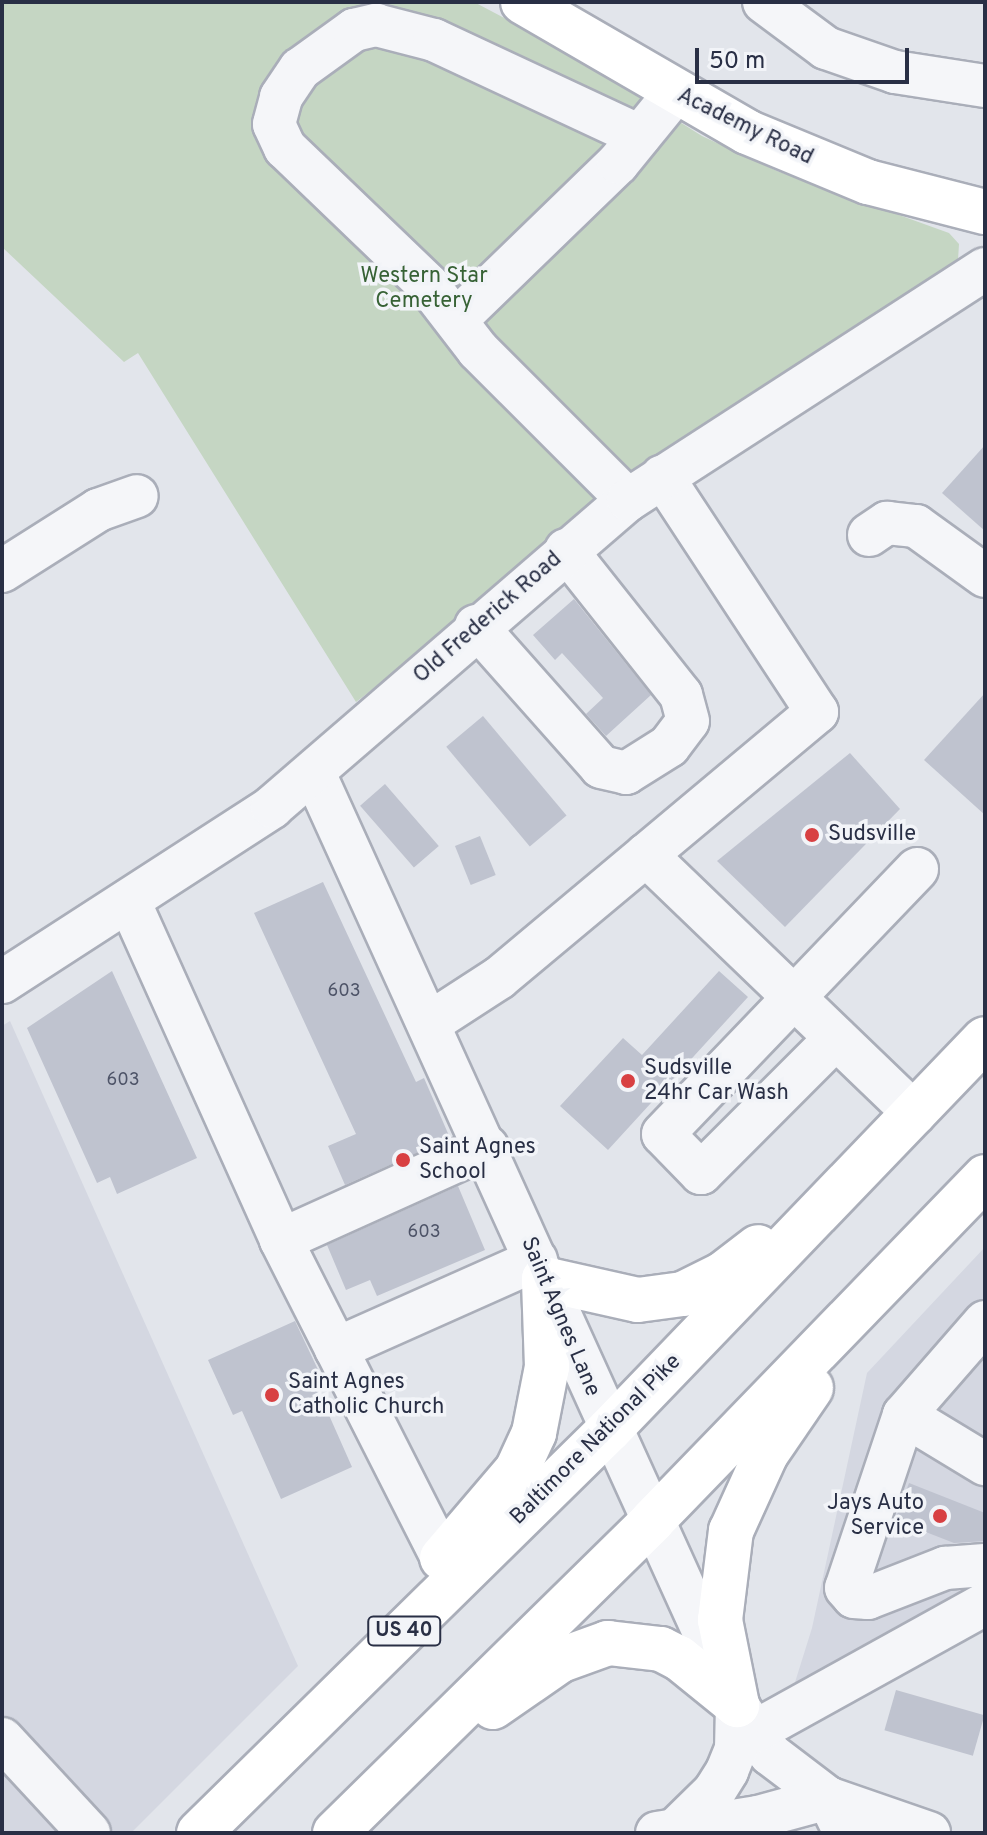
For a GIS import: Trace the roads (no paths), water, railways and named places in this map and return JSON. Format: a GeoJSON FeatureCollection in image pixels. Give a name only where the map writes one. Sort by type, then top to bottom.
{"type":"FeatureCollection","features":[{"type":"Feature","properties":{"kind":"main road","name":"Academy Road"},"geometry":{"type":"LineString","coordinates":[[523,2],[674,94],[811,161],[868,182],[985,212]]}},
{"type":"Feature","properties":{"kind":"main road","name":"Baltimore National Pike"},"geometry":{"type":"LineString","coordinates":[[200,1833],[609,1430],[985,1039]]}},
{"type":"Feature","properties":{"kind":"main road"},"geometry":{"type":"LineString","coordinates":[[200,1833],[517,1470],[534,1433],[547,1367],[540,1270],[638,1300],[683,1294],[723,1274],[874,1157]]}},
{"type":"Feature","properties":{"kind":"main road"},"geometry":{"type":"LineString","coordinates":[[335,1833],[652,1521],[942,1225],[985,1177]]}},
{"type":"Feature","properties":{"kind":"main road"},"geometry":{"type":"LineString","coordinates":[[746,1718],[720,1620],[731,1531],[745,1491],[806,1395],[942,1225]]}},
{"type":"Feature","properties":{"kind":"main road"},"geometry":{"type":"LineString","coordinates":[[395,1776],[561,1660],[608,1643],[670,1653],[746,1718]]}},
{"type":"Feature","properties":{"kind":"street"},"geometry":{"type":"LineString","coordinates":[[764,2],[826,48],[895,72],[985,86]]}},
{"type":"Feature","properties":{"kind":"street"},"geometry":{"type":"LineString","coordinates":[[628,500],[478,350],[428,285],[285,148],[274,124],[281,97],[300,69],[354,30],[376,25],[405,30],[640,136]]}},
{"type":"Feature","properties":{"kind":"street"},"geometry":{"type":"LineString","coordinates":[[457,319],[640,136],[674,94]]}},
{"type":"Feature","properties":{"kind":"street","name":"Old Frederick Road"},"geometry":{"type":"LineString","coordinates":[[2,982],[129,901],[314,773],[476,626],[628,500],[985,269]]}},
{"type":"Feature","properties":{"kind":"street"},"geometry":{"type":"LineString","coordinates":[[431,1022],[499,978],[817,712],[662,476]]}},
{"type":"Feature","properties":{"kind":"street"},"geometry":{"type":"LineString","coordinates":[[2,571],[98,510],[137,496]]}},
{"type":"Feature","properties":{"kind":"street"},"geometry":{"type":"LineString","coordinates":[[869,535],[887,523],[916,526],[985,576]]}},
{"type":"Feature","properties":{"kind":"street"},"geometry":{"type":"LineString","coordinates":[[476,626],[601,767],[626,773],[659,755],[683,731],[686,706],[566,550]]}},
{"type":"Feature","properties":{"kind":"street","name":"Saint Agnes Lane"},"geometry":{"type":"LineString","coordinates":[[314,773],[431,1022],[609,1430],[746,1718],[770,1754],[836,1816],[929,1833]]}},
{"type":"Feature","properties":{"kind":"street"},"geometry":{"type":"LineString","coordinates":[[646,855],[915,1114]]}},
{"type":"Feature","properties":{"kind":"street"},"geometry":{"type":"LineString","coordinates":[[836,1038],[701,1173],[663,1134],[917,869]]}},
{"type":"Feature","properties":{"kind":"street"},"geometry":{"type":"LineString","coordinates":[[129,901],[281,1240],[442,1558]]}},
{"type":"Feature","properties":{"kind":"street"},"geometry":{"type":"LineString","coordinates":[[281,1240],[487,1147]]}},
{"type":"Feature","properties":{"kind":"street"},"geometry":{"type":"LineString","coordinates":[[336,1349],[540,1270]]}},
{"type":"Feature","properties":{"kind":"street"},"geometry":{"type":"LineString","coordinates":[[985,1322],[904,1415],[846,1588],[854,1597],[868,1598],[945,1568],[985,1565]]}},
{"type":"Feature","properties":{"kind":"street"},"geometry":{"type":"LineString","coordinates":[[904,1415],[985,1464]]}},
{"type":"Feature","properties":{"kind":"street"},"geometry":{"type":"LineString","coordinates":[[666,1832],[714,1792],[727,1771],[746,1718],[985,1604]]}},
{"type":"Feature","properties":{"kind":"street"},"geometry":{"type":"LineString","coordinates":[[2,1739],[81,1825]]}},
{"type":"Feature","properties":{"kind":"street"},"geometry":{"type":"LineString","coordinates":[[666,1832],[758,1817],[836,1816]]}},
{"type":"Feature","properties":{"kind":"place","name":"Sudsville"},"geometry":{"type":"Point","coordinates":[812,835]}},
{"type":"Feature","properties":{"kind":"place","name":"Sudsville 24hr Car Wash"},"geometry":{"type":"Point","coordinates":[628,1081]}},
{"type":"Feature","properties":{"kind":"place","name":"Saint Agnes School"},"geometry":{"type":"Point","coordinates":[403,1160]}},
{"type":"Feature","properties":{"kind":"place","name":"Saint Agnes Catholic Church"},"geometry":{"type":"Point","coordinates":[272,1395]}},
{"type":"Feature","properties":{"kind":"place","name":"Jays Auto Service"},"geometry":{"type":"Point","coordinates":[940,1516]}},
{"type":"Feature","properties":{"kind":"park label","name":"Western Star Cemetery"},"geometry":{"type":"Point","coordinates":[424,288]}}]}
